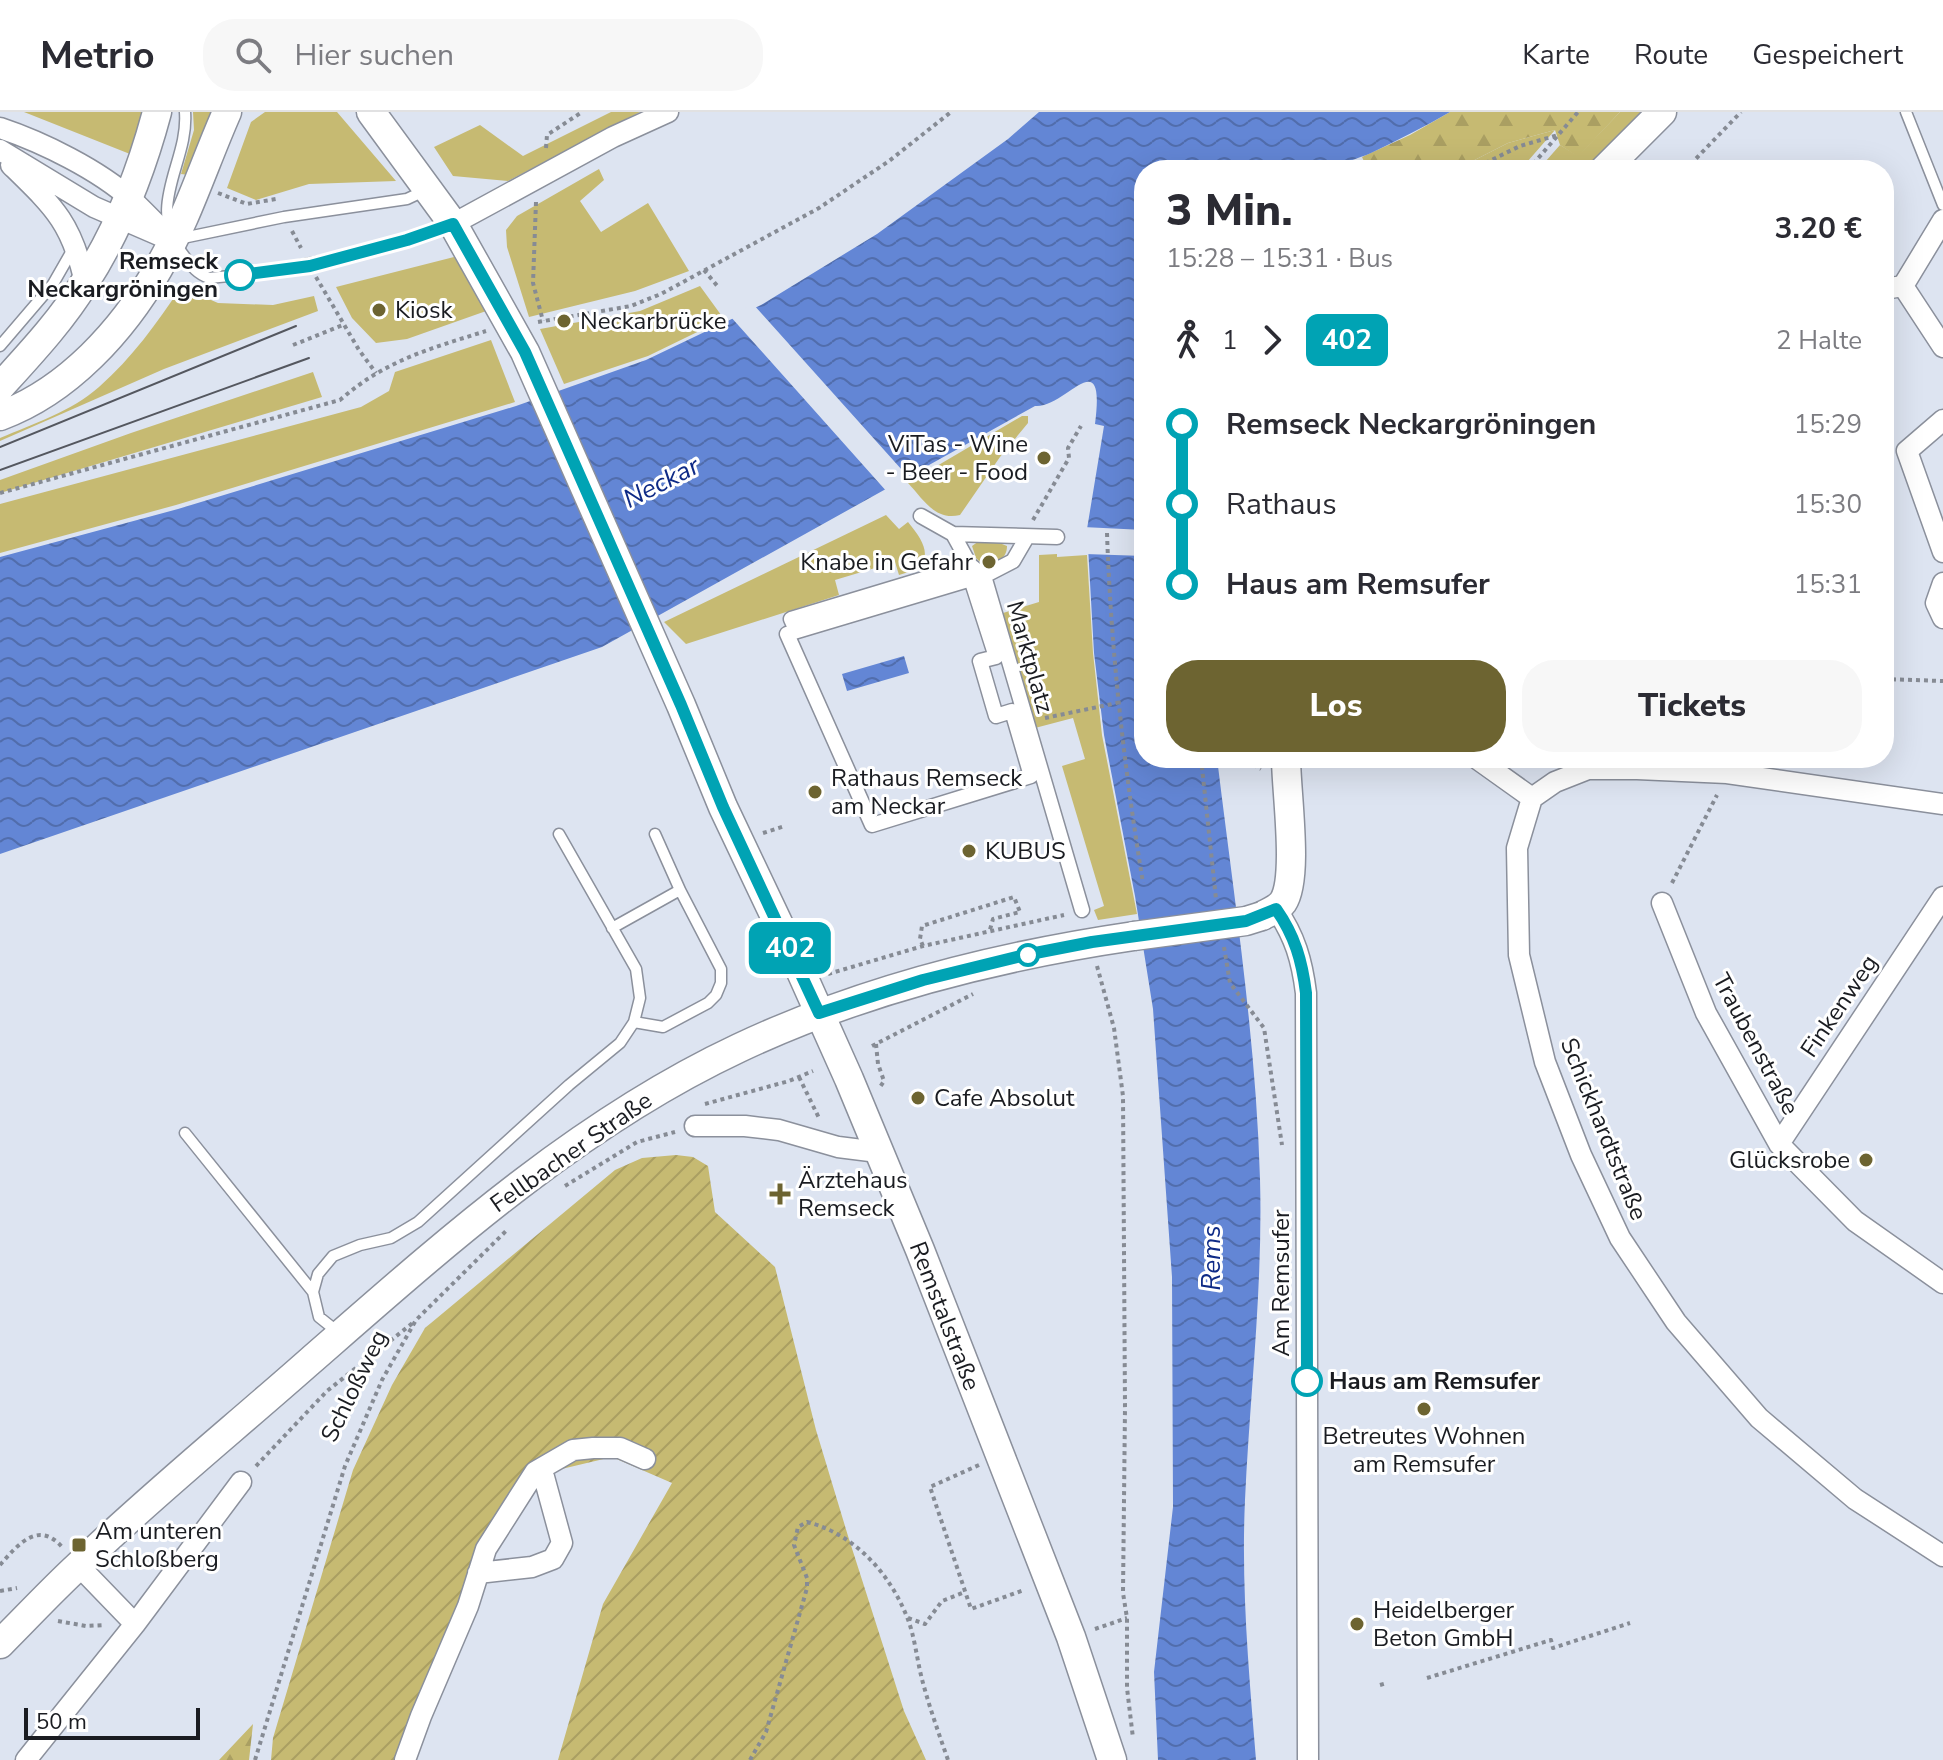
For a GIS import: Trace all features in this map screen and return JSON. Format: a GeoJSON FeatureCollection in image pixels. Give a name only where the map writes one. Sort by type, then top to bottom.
{"type":"FeatureCollection","features":[{"type":"Feature","properties":{"kind":"main road"},"geometry":{"type":"LineString","coordinates":[[0,387],[85,283],[124,208],[157,112]]}},
{"type":"Feature","properties":{"kind":"main road"},"geometry":{"type":"LineString","coordinates":[[0,416],[44,395],[94,353],[125,318],[158,269],[198,185],[223,121],[243,112]]}},
{"type":"Feature","properties":{"kind":"main road","name":"Remstalstraße"},"geometry":{"type":"LineString","coordinates":[[371,112],[453,224],[525,352],[723,807],[819,1013],[920,1250],[1071,1637],[1112,1760]]}},
{"type":"Feature","properties":{"kind":"main road"},"geometry":{"type":"LineString","coordinates":[[1614,160],[1662,112]]}},
{"type":"Feature","properties":{"kind":"main road"},"geometry":{"type":"LineString","coordinates":[[1269,912],[1283,903],[1290,881],[1286,768]]}},
{"type":"Feature","properties":{"kind":"main road","name":"Fellbacher Straße"},"geometry":{"type":"LineString","coordinates":[[0,1644],[78,1565],[340,1334],[487,1210],[565,1149],[661,1090],[737,1049],[819,1013],[923,980],[1059,948],[1246,921],[1269,912]]}},
{"type":"Feature","properties":{"kind":"street"},"geometry":{"type":"LineString","coordinates":[[453,224],[613,137],[668,112]]}},
{"type":"Feature","properties":{"kind":"street"},"geometry":{"type":"LineString","coordinates":[[0,128],[36,140],[124,208],[172,240]]}},
{"type":"Feature","properties":{"kind":"street"},"geometry":{"type":"LineString","coordinates":[[0,152],[94,207],[124,208]]}},
{"type":"Feature","properties":{"kind":"street"},"geometry":{"type":"LineString","coordinates":[[0,152],[65,222],[76,243],[85,283]]}},
{"type":"Feature","properties":{"kind":"street"},"geometry":{"type":"LineString","coordinates":[[1943,220],[1894,288],[1943,347]]}},
{"type":"Feature","properties":{"kind":"street"},"geometry":{"type":"LineString","coordinates":[[1943,420],[1907,451],[1943,552]]}},
{"type":"Feature","properties":{"kind":"street"},"geometry":{"type":"LineString","coordinates":[[921,516],[953,534],[1057,537]]}},
{"type":"Feature","properties":{"kind":"street","name":"Marktplatz"},"geometry":{"type":"LineString","coordinates":[[953,534],[970,565],[984,576],[1025,722],[1030,752]]}},
{"type":"Feature","properties":{"kind":"street","name":"Marktplatz"},"geometry":{"type":"LineString","coordinates":[[984,576],[1013,561],[1027,537]]}},
{"type":"Feature","properties":{"kind":"street"},"geometry":{"type":"LineString","coordinates":[[970,565],[791,619],[796,630],[787,634],[872,825],[1031,776],[1030,752]]}},
{"type":"Feature","properties":{"kind":"street","name":"Marktplatz"},"geometry":{"type":"LineString","coordinates":[[796,630],[971,579],[996,657],[980,661],[996,716],[1012,711],[1030,752],[1082,910]]}},
{"type":"Feature","properties":{"kind":"street"},"geometry":{"type":"LineString","coordinates":[[1943,583],[1936,603],[1943,618]]}},
{"type":"Feature","properties":{"kind":"street"},"geometry":{"type":"LineString","coordinates":[[1490,768],[1532,798],[1555,782],[1588,769],[1727,773],[1943,804]]}},
{"type":"Feature","properties":{"kind":"street","name":"Schickhardtstraße"},"geometry":{"type":"LineString","coordinates":[[1532,798],[1517,848],[1519,955],[1545,1062],[1581,1155],[1620,1238],[1676,1322],[1759,1418],[1855,1499],[1943,1556]]}},
{"type":"Feature","properties":{"kind":"street","name":"Finkenweg"},"geometry":{"type":"LineString","coordinates":[[1779,1144],[1943,897]]}},
{"type":"Feature","properties":{"kind":"street","name":"Traubenstraße"},"geometry":{"type":"LineString","coordinates":[[1662,903],[1706,1013],[1779,1144],[1855,1221],[1943,1283]]}},
{"type":"Feature","properties":{"kind":"street","name":"Am Remsufer"},"geometry":{"type":"LineString","coordinates":[[1269,912],[1287,924],[1298,949],[1306,993],[1308,1760]]}},
{"type":"Feature","properties":{"kind":"street"},"geometry":{"type":"LineString","coordinates":[[695,1126],[779,1130],[838,1147],[878,1152]]}},
{"type":"Feature","properties":{"kind":"street"},"geometry":{"type":"LineString","coordinates":[[405,1760],[468,1606],[486,1549],[535,1472],[573,1450],[620,1448],[645,1459]]}},
{"type":"Feature","properties":{"kind":"street"},"geometry":{"type":"LineString","coordinates":[[478,1573],[532,1567],[553,1559],[562,1543],[544,1477],[535,1472]]}},
{"type":"Feature","properties":{"kind":"street"},"geometry":{"type":"LineString","coordinates":[[26,1760],[135,1624],[241,1482]]}},
{"type":"Feature","properties":{"kind":"street"},"geometry":{"type":"LineString","coordinates":[[78,1565],[135,1624]]}},
{"type":"Feature","properties":{"kind":"lane"},"geometry":{"type":"LineString","coordinates":[[185,112],[165,208],[172,240],[197,274],[209,278],[310,266],[453,224]]}},
{"type":"Feature","properties":{"kind":"lane"},"geometry":{"type":"LineString","coordinates":[[1906,112],[1943,205]]}},
{"type":"Feature","properties":{"kind":"lane"},"geometry":{"type":"LineString","coordinates":[[172,240],[284,217],[407,199],[429,188]]}},
{"type":"Feature","properties":{"kind":"lane"},"geometry":{"type":"LineString","coordinates":[[0,346],[53,284],[76,243]]}},
{"type":"Feature","properties":{"kind":"lane"},"geometry":{"type":"LineString","coordinates":[[313,1292],[318,1274],[333,1256],[360,1245],[391,1238],[418,1222],[620,1043],[634,1022],[640,998],[636,969],[559,834]]}},
{"type":"Feature","properties":{"kind":"lane"},"geometry":{"type":"LineString","coordinates":[[634,1022],[663,1027],[708,1003],[721,983],[721,969],[655,834]]}},
{"type":"Feature","properties":{"kind":"lane"},"geometry":{"type":"LineString","coordinates":[[612,928],[680,890]]}},
{"type":"Feature","properties":{"kind":"lane"},"geometry":{"type":"LineString","coordinates":[[185,1133],[313,1292],[319,1317],[340,1334]]}},
{"type":"Feature","properties":{"kind":"path"},"geometry":{"type":"LineString","coordinates":[[546,148],[547,135],[582,112]]}},
{"type":"Feature","properties":{"kind":"path"},"geometry":{"type":"LineString","coordinates":[[536,322],[631,306],[661,294],[819,208],[889,161],[951,112]]}},
{"type":"Feature","properties":{"kind":"path"},"geometry":{"type":"LineString","coordinates":[[1537,160],[1578,112]]}},
{"type":"Feature","properties":{"kind":"path"},"geometry":{"type":"LineString","coordinates":[[1695,160],[1741,112]]}},
{"type":"Feature","properties":{"kind":"path"},"geometry":{"type":"LineString","coordinates":[[1491,160],[1520,146],[1558,135]]}},
{"type":"Feature","properties":{"kind":"path"},"geometry":{"type":"LineString","coordinates":[[536,200],[533,283],[543,321]]}},
{"type":"Feature","properties":{"kind":"path"},"geometry":{"type":"LineString","coordinates":[[292,231],[343,325],[376,373]]}},
{"type":"Feature","properties":{"kind":"path"},"geometry":{"type":"LineString","coordinates":[[704,270],[719,288]]}},
{"type":"Feature","properties":{"kind":"path"},"geometry":{"type":"LineString","coordinates":[[293,345],[343,325]]}},
{"type":"Feature","properties":{"kind":"path"},"geometry":{"type":"LineString","coordinates":[[0,493],[340,400],[376,373],[406,356],[492,329]]}},
{"type":"Feature","properties":{"kind":"path"},"geometry":{"type":"LineString","coordinates":[[1036,513],[1069,458],[1068,448],[1081,426]]}},
{"type":"Feature","properties":{"kind":"path"},"geometry":{"type":"LineString","coordinates":[[1107,533],[1109,611],[1117,703],[1143,883]]}},
{"type":"Feature","properties":{"kind":"path"},"geometry":{"type":"LineString","coordinates":[[1894,679],[1943,681]]}},
{"type":"Feature","properties":{"kind":"path"},"geometry":{"type":"LineString","coordinates":[[1025,722],[1117,703]]}},
{"type":"Feature","properties":{"kind":"path"},"geometry":{"type":"LineString","coordinates":[[1662,903],[1727,773]]}},
{"type":"Feature","properties":{"kind":"path"},"geometry":{"type":"LineString","coordinates":[[763,833],[785,826]]}},
{"type":"Feature","properties":{"kind":"path"},"geometry":{"type":"LineString","coordinates":[[923,946],[920,939],[922,926],[1014,897],[1020,912],[993,919],[989,933]]}},
{"type":"Feature","properties":{"kind":"path"},"geometry":{"type":"LineString","coordinates":[[822,976],[923,946],[1082,910]]}},
{"type":"Feature","properties":{"kind":"path"},"geometry":{"type":"LineString","coordinates":[[1096,962],[1114,1028],[1123,1096],[1123,1593],[1127,1618],[1127,1688],[1134,1743]]}},
{"type":"Feature","properties":{"kind":"path"},"geometry":{"type":"LineString","coordinates":[[884,1081],[874,1045],[963,1001]]}},
{"type":"Feature","properties":{"kind":"path"},"geometry":{"type":"LineString","coordinates":[[1264,1028],[1283,1153]]}},
{"type":"Feature","properties":{"kind":"path"},"geometry":{"type":"LineString","coordinates":[[556,1191],[637,1142],[695,1126],[705,1103],[813,1071]]}},
{"type":"Feature","properties":{"kind":"path"},"geometry":{"type":"LineString","coordinates":[[799,1077],[813,1108]]}},
{"type":"Feature","properties":{"kind":"path","name":"Schloßweg"},"geometry":{"type":"LineString","coordinates":[[255,1760],[345,1466],[382,1380],[416,1320],[518,1219]]}},
{"type":"Feature","properties":{"kind":"path"},"geometry":{"type":"LineString","coordinates":[[241,1482],[327,1391],[416,1320]]}},
{"type":"Feature","properties":{"kind":"path"},"geometry":{"type":"LineString","coordinates":[[1000,1456],[930,1487],[971,1609],[1050,1583]]}},
{"type":"Feature","properties":{"kind":"path"},"geometry":{"type":"LineString","coordinates":[[750,1760],[766,1732],[807,1588],[807,1578],[794,1545],[798,1527],[807,1522],[821,1525],[853,1542],[870,1558],[908,1618],[925,1690],[948,1760]]}},
{"type":"Feature","properties":{"kind":"path"},"geometry":{"type":"LineString","coordinates":[[0,1565],[29,1538],[42,1534],[53,1537],[78,1565]]}},
{"type":"Feature","properties":{"kind":"path"},"geometry":{"type":"LineString","coordinates":[[908,1618],[925,1624],[942,1601],[965,1592]]}},
{"type":"Feature","properties":{"kind":"path"},"geometry":{"type":"LineString","coordinates":[[1071,1637],[1127,1618]]}},
{"type":"Feature","properties":{"kind":"path"},"geometry":{"type":"LineString","coordinates":[[1427,1678],[1551,1640],[1553,1648],[1630,1623]]}},
{"type":"Feature","properties":{"kind":"path"},"geometry":{"type":"LineString","coordinates":[[1380,1685],[1387,1683]]}},
{"type":"Feature","properties":{"kind":"green space"},"geometry":{"type":"Polygon","coordinates":[[[24,112],[147,112],[135,156],[24,112]]]}},
{"type":"Feature","properties":{"kind":"green space"},"geometry":{"type":"Polygon","coordinates":[[[193,112],[215,112],[189,175],[181,174],[194,130],[193,112]]]}},
{"type":"Feature","properties":{"kind":"green space"},"geometry":{"type":"Polygon","coordinates":[[[265,112],[337,112],[396,181],[309,184],[256,200],[227,188],[251,122],[265,112]]]}},
{"type":"Feature","properties":{"kind":"green space"},"geometry":{"type":"Polygon","coordinates":[[[611,112],[640,112],[508,181],[453,176],[434,147],[480,125],[523,156],[611,112]]]}},
{"type":"Feature","properties":{"kind":"green space"},"geometry":{"type":"Polygon","coordinates":[[[1450,112],[1620,112],[1578,157],[1560,145],[1555,130],[1508,143],[1475,160],[1363,160],[1362,157],[1450,112]]]}},
{"type":"Feature","properties":{"kind":"green space"},"geometry":{"type":"Polygon","coordinates":[[[1620,112],[1642,112],[1596,160],[1547,160],[1560,145],[1578,156],[1620,112]]]}},
{"type":"Feature","properties":{"kind":"green space"},"geometry":{"type":"Polygon","coordinates":[[[1555,130],[1529,160],[1475,160],[1508,143],[1555,130]]]}},
{"type":"Feature","properties":{"kind":"green space"},"geometry":{"type":"Polygon","coordinates":[[[599,169],[604,180],[580,201],[601,232],[648,203],[689,271],[635,291],[529,317],[507,247],[506,230],[517,216],[599,169]]]}},
{"type":"Feature","properties":{"kind":"green space"},"geometry":{"type":"Polygon","coordinates":[[[454,257],[489,310],[407,339],[376,343],[352,318],[336,287],[454,257]]]}},
{"type":"Feature","properties":{"kind":"green space"},"geometry":{"type":"Polygon","coordinates":[[[700,286],[724,319],[648,356],[564,384],[540,329],[640,311],[700,286]]]}},
{"type":"Feature","properties":{"kind":"green space"},"geometry":{"type":"Polygon","coordinates":[[[181,287],[218,303],[273,305],[314,296],[318,311],[164,369],[0,441],[0,438],[65,410],[99,387],[143,340],[181,287]]]}},
{"type":"Feature","properties":{"kind":"green space"},"geometry":{"type":"Polygon","coordinates":[[[491,340],[515,402],[176,505],[0,553],[0,504],[361,407],[389,391],[395,372],[491,340]]]}},
{"type":"Feature","properties":{"kind":"green space"},"geometry":{"type":"Polygon","coordinates":[[[313,372],[322,397],[0,493],[0,480],[313,372]]]}},
{"type":"Feature","properties":{"kind":"green space"},"geometry":{"type":"Polygon","coordinates":[[[1022,416],[1028,416],[1028,423],[960,515],[937,512],[908,483],[1022,416]]]}},
{"type":"Feature","properties":{"kind":"green space"},"geometry":{"type":"Polygon","coordinates":[[[886,515],[899,529],[908,522],[924,547],[923,560],[911,571],[899,575],[895,562],[835,580],[839,595],[686,644],[664,622],[886,515]]]}},
{"type":"Feature","properties":{"kind":"green space"},"geometry":{"type":"Polygon","coordinates":[[[992,540],[1007,546],[1007,550],[1001,560],[986,568],[976,558],[972,546],[979,541],[992,540]]]}},
{"type":"Feature","properties":{"kind":"green space"},"geometry":{"type":"Polygon","coordinates":[[[1057,554],[1057,557],[1087,555],[1102,735],[1137,914],[1098,920],[1094,910],[1104,906],[1062,766],[1085,759],[1073,718],[1035,728],[1003,613],[1039,602],[1039,555],[1057,554]]]}},
{"type":"Feature","properties":{"kind":"green space"},"geometry":{"type":"Polygon","coordinates":[[[693,1157],[708,1166],[715,1212],[775,1267],[816,1430],[848,1536],[904,1711],[926,1760],[558,1760],[603,1604],[672,1483],[612,1457],[549,1472],[521,1507],[490,1562],[414,1760],[271,1760],[273,1738],[353,1470],[392,1385],[425,1328],[615,1170],[642,1158],[693,1157]]]}},
{"type":"Feature","properties":{"kind":"green space"},"geometry":{"type":"Polygon","coordinates":[[[253,1724],[249,1760],[219,1760],[253,1724]]]}},
{"type":"Feature","properties":{"kind":"water"},"geometry":{"type":"Polygon","coordinates":[[[1039,112],[1450,112],[1353,160],[1134,160],[1134,768],[1218,768],[1254,1073],[1260,1179],[1260,1259],[1247,1460],[1244,1565],[1256,1760],[1158,1760],[1154,1672],[1173,1507],[1172,1277],[1153,1009],[1104,735],[1094,653],[1087,529],[1104,426],[1095,424],[1097,399],[1094,386],[1089,382],[1080,384],[1047,404],[1035,406],[602,647],[0,854],[0,557],[178,509],[516,406],[646,360],[761,305],[877,234],[1008,139],[1039,112]]]}},
{"type":"Feature","properties":{"kind":"water"},"geometry":{"type":"Polygon","coordinates":[[[904,656],[909,673],[847,691],[842,674],[904,656]]]}},
{"type":"Feature","properties":{"kind":"pier"},"geometry":{"type":"Polygon","coordinates":[[[753,304],[911,480],[888,493],[730,316],[753,304]]]}},
{"type":"Feature","properties":{"kind":"pier"},"geometry":{"type":"Polygon","coordinates":[[[1083,527],[1134,530],[1134,556],[1085,554],[1083,527]]]}},
{"type":"Feature","properties":{"kind":"tram line"},"geometry":{"type":"LineString","coordinates":[[0,447],[296,326]]}},
{"type":"Feature","properties":{"kind":"tram line"},"geometry":{"type":"LineString","coordinates":[[0,470],[309,358]]}},
{"type":"Feature","properties":{"kind":"bus line","name":"402"},"geometry":{"type":"LineString","coordinates":[[240,275],[310,266],[453,224],[525,352],[723,807],[819,1013],[923,980],[1025,955],[1092,942],[1246,921],[1276,909],[1287,924],[1302,960],[1306,993],[1307,1381]]}},
{"type":"Feature","properties":{"kind":"place","name":"Remseck Neckargröningen"},"geometry":{"type":"Point","coordinates":[240,275]}},
{"type":"Feature","properties":{"kind":"place","name":"Kiosk"},"geometry":{"type":"Point","coordinates":[379,310]}},
{"type":"Feature","properties":{"kind":"place","name":"Neckarbrücke"},"geometry":{"type":"Point","coordinates":[564,321]}},
{"type":"Feature","properties":{"kind":"place","name":"ViTas - Wine - Beer - Food"},"geometry":{"type":"Point","coordinates":[1044,458]}},
{"type":"Feature","properties":{"kind":"place","name":"Knabe in Gefahr"},"geometry":{"type":"Point","coordinates":[989,562]}},
{"type":"Feature","properties":{"kind":"place","name":"Rathaus Remseck am Neckar"},"geometry":{"type":"Point","coordinates":[815,792]}},
{"type":"Feature","properties":{"kind":"place","name":"KUBUS"},"geometry":{"type":"Point","coordinates":[969,851]}},
{"type":"Feature","properties":{"kind":"place","name":"Cafe Absolut"},"geometry":{"type":"Point","coordinates":[918,1098]}},
{"type":"Feature","properties":{"kind":"place","name":"Glücksrobe"},"geometry":{"type":"Point","coordinates":[1866,1160]}},
{"type":"Feature","properties":{"kind":"place","name":"Ärztehaus Remseck"},"geometry":{"type":"Point","coordinates":[780,1194]}},
{"type":"Feature","properties":{"kind":"place","name":"Haus am Remsufer"},"geometry":{"type":"Point","coordinates":[1307,1381]}},
{"type":"Feature","properties":{"kind":"place","name":"Betreutes Wohnen am Remsufer"},"geometry":{"type":"Point","coordinates":[1424,1409]}},
{"type":"Feature","properties":{"kind":"place","name":"Am unteren Schloßberg"},"geometry":{"type":"Point","coordinates":[79,1545]}},
{"type":"Feature","properties":{"kind":"place","name":"Heidelberger Beton GmbH"},"geometry":{"type":"Point","coordinates":[1357,1624]}},
{"type":"Feature","properties":{"kind":"water label","name":"Neckar"},"geometry":{"type":"Point","coordinates":[661,482]}},
{"type":"Feature","properties":{"kind":"water label","name":"Rems"},"geometry":{"type":"Point","coordinates":[1211,1258]}}]}
